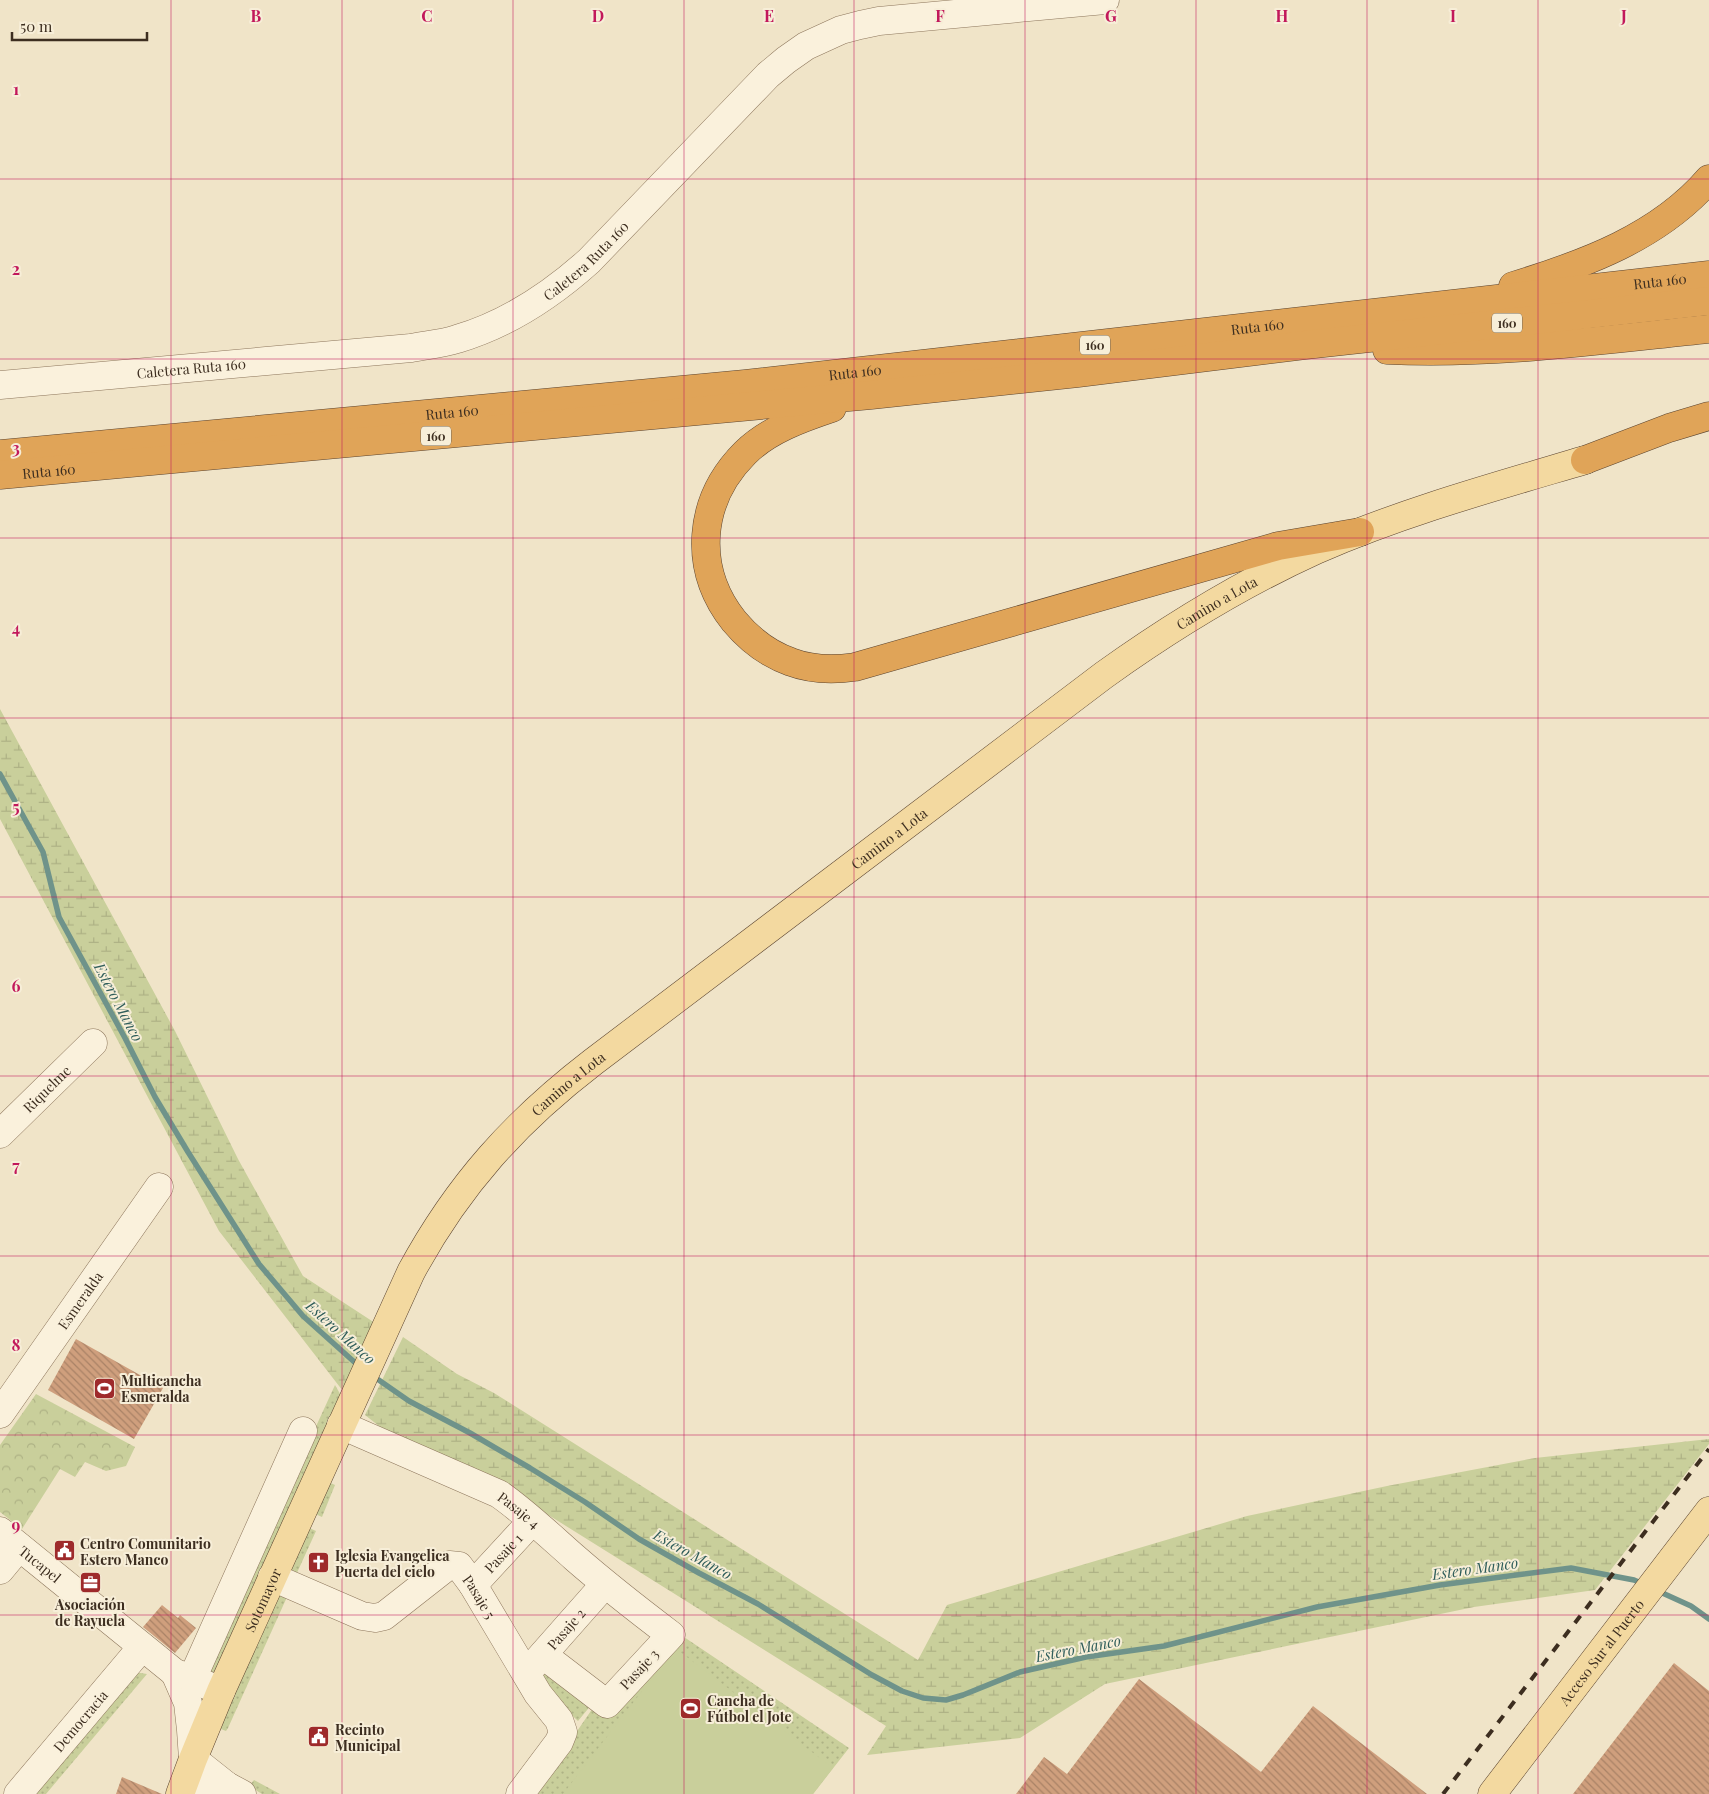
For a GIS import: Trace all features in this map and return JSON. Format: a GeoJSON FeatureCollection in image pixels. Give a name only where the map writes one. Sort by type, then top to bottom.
{"type":"FeatureCollection","features":[{"type":"Feature","properties":{"kind":"highway"},"geometry":{"type":"LineString","coordinates":[[1446,306],[1562,270],[1628,242],[1684,204],[1709,179]]}},
{"type":"Feature","properties":{"kind":"highway","name":"Ruta 160"},"geometry":{"type":"LineString","coordinates":[[0,454],[745,384],[1709,275]]}},
{"type":"Feature","properties":{"kind":"highway","name":"Ruta 160"},"geometry":{"type":"LineString","coordinates":[[0,475],[871,395],[1709,300]]}},
{"type":"Feature","properties":{"kind":"highway"},"geometry":{"type":"LineString","coordinates":[[1305,345],[1406,351],[1510,349],[1709,329]]}},
{"type":"Feature","properties":{"kind":"highway"},"geometry":{"type":"LineString","coordinates":[[871,395],[799,420],[773,432],[759,442],[735,465],[718,492],[712,506],[705,535],[705,550],[710,580],[718,597],[733,620],[752,640],[764,649],[792,663],[823,669],[855,667],[1278,546],[1360,532]]}},
{"type":"Feature","properties":{"kind":"highway"},"geometry":{"type":"LineString","coordinates":[[1585,460],[1669,428],[1709,416]]}},
{"type":"Feature","properties":{"kind":"highway"},"geometry":{"type":"LineString","coordinates":[[1585,460],[1634,451],[1709,431]]}},
{"type":"Feature","properties":{"kind":"main road","name":"Camino a Lota"},"geometry":{"type":"LineString","coordinates":[[345,1417],[411,1272],[441,1219],[474,1174],[495,1150],[518,1126],[567,1082],[1145,646],[1187,618],[1238,589],[1316,550],[1360,532],[1451,500],[1585,460]]}},
{"type":"Feature","properties":{"kind":"main road","name":"Sotomayor"},"geometry":{"type":"LineString","coordinates":[[180,1794],[221,1691],[345,1417]]}},
{"type":"Feature","properties":{"kind":"main road","name":"Acceso Sur al Puerto"},"geometry":{"type":"LineString","coordinates":[[1492,1794],[1707,1513]]}},
{"type":"Feature","properties":{"kind":"street","name":"Caletera Ruta 160"},"geometry":{"type":"LineString","coordinates":[[0,386],[411,348],[456,340],[494,325],[529,308],[561,286],[589,261],[768,75],[806,46],[841,30],[879,21],[1105,0]]}},
{"type":"Feature","properties":{"kind":"street","name":"Riquelme"},"geometry":{"type":"LineString","coordinates":[[0,1134],[93,1043]]}},
{"type":"Feature","properties":{"kind":"street","name":"Esmeralda"},"geometry":{"type":"LineString","coordinates":[[0,1414],[159,1188]]}},
{"type":"Feature","properties":{"kind":"street","name":"Pasaje 4"},"geometry":{"type":"LineString","coordinates":[[345,1417],[500,1494],[519,1508],[605,1584],[670,1634]]}},
{"type":"Feature","properties":{"kind":"street"},"geometry":{"type":"LineString","coordinates":[[183,1676],[303,1431]]}},
{"type":"Feature","properties":{"kind":"street","name":"Pasaje 1"},"geometry":{"type":"LineString","coordinates":[[473,1585],[532,1521]]}},
{"type":"Feature","properties":{"kind":"street"},"geometry":{"type":"LineString","coordinates":[[0,1570],[10,1539]]}},
{"type":"Feature","properties":{"kind":"street","name":"Tucapel"},"geometry":{"type":"LineString","coordinates":[[10,1539],[142,1648],[183,1676],[221,1691]]}},
{"type":"Feature","properties":{"kind":"street","name":"Pasaje 5"},"geometry":{"type":"LineString","coordinates":[[272,1577],[362,1616],[375,1618],[384,1616],[449,1565],[459,1566],[534,1664],[538,1694],[559,1720],[563,1732],[559,1742],[520,1794]]}},
{"type":"Feature","properties":{"kind":"street","name":"Pasaje 2"},"geometry":{"type":"LineString","coordinates":[[534,1664],[605,1584]]}},
{"type":"Feature","properties":{"kind":"street","name":"Pasaje 3"},"geometry":{"type":"LineString","coordinates":[[534,1664],[607,1704],[670,1634]]}},
{"type":"Feature","properties":{"kind":"street","name":"Democracia"},"geometry":{"type":"LineString","coordinates":[[18,1794],[142,1648]]}},
{"type":"Feature","properties":{"kind":"street","name":"Tucapel"},"geometry":{"type":"LineString","coordinates":[[183,1676],[188,1703],[193,1759]]}},
{"type":"Feature","properties":{"kind":"street"},"geometry":{"type":"LineString","coordinates":[[193,1759],[234,1790]]}},
{"type":"Feature","properties":{"kind":"street"},"geometry":{"type":"LineString","coordinates":[[194,1794],[216,1787],[234,1790]]}},
{"type":"Feature","properties":{"kind":"green space"},"geometry":{"type":"Polygon","coordinates":[[[0,709],[175,1031],[238,1159],[303,1276],[375,1323],[346,1395],[219,1231],[0,819],[0,709]]]}},
{"type":"Feature","properties":{"kind":"green space"},"geometry":{"type":"Polygon","coordinates":[[[403,1337],[457,1374],[494,1393],[918,1660],[947,1605],[1247,1516],[1387,1486],[1535,1458],[1709,1439],[1709,1444],[1595,1590],[1474,1607],[1105,1684],[1020,1738],[867,1755],[886,1726],[526,1501],[384,1430],[365,1415],[403,1337]]]}},
{"type":"Feature","properties":{"kind":"green space"},"geometry":{"type":"Polygon","coordinates":[[[335,1385],[343,1399],[219,1670],[208,1674],[205,1668],[335,1385]]]}},
{"type":"Feature","properties":{"kind":"green space"},"geometry":{"type":"Polygon","coordinates":[[[36,1394],[135,1447],[126,1466],[106,1471],[85,1462],[75,1477],[60,1469],[22,1529],[0,1512],[0,1445],[36,1394]]]}},
{"type":"Feature","properties":{"kind":"green space"},"geometry":{"type":"Polygon","coordinates":[[[326,1481],[335,1485],[322,1517],[313,1513],[326,1481]]]}},
{"type":"Feature","properties":{"kind":"green space"},"geometry":{"type":"Polygon","coordinates":[[[307,1527],[316,1531],[296,1575],[288,1571],[307,1527]]]}},
{"type":"Feature","properties":{"kind":"green space"},"geometry":{"type":"Polygon","coordinates":[[[279,1592],[287,1597],[228,1728],[226,1731],[218,1728],[279,1592]]]}},
{"type":"Feature","properties":{"kind":"green space","name":"Cancha de Fútbol el Jote"},"geometry":{"type":"Polygon","coordinates":[[[681,1635],[849,1748],[813,1794],[534,1794],[597,1702],[681,1635]]]}},
{"type":"Feature","properties":{"kind":"green space","name":"Cancha de Fútbol el Jote"},"geometry":{"type":"Polygon","coordinates":[[[675,1648],[833,1768],[813,1794],[563,1794],[675,1648]]]}},
{"type":"Feature","properties":{"kind":"green space"},"geometry":{"type":"Polygon","coordinates":[[[545,1671],[592,1704],[578,1721],[540,1685],[538,1680],[545,1671]]]}},
{"type":"Feature","properties":{"kind":"green space"},"geometry":{"type":"Polygon","coordinates":[[[134,1672],[147,1674],[46,1794],[33,1794],[134,1672]]]}},
{"type":"Feature","properties":{"kind":"green space"},"geometry":{"type":"Polygon","coordinates":[[[254,1780],[280,1794],[262,1794],[249,1786],[254,1780]]]}},
{"type":"Feature","properties":{"kind":"building","name":"Multicancha Esmeralda"},"geometry":{"type":"Polygon","coordinates":[[[76,1339],[163,1388],[134,1439],[48,1390],[76,1339]]]}},
{"type":"Feature","properties":{"kind":"building"},"geometry":{"type":"Polygon","coordinates":[[[162,1605],[178,1618],[180,1615],[196,1628],[175,1653],[143,1627],[162,1605]]]}},
{"type":"Feature","properties":{"kind":"building"},"geometry":{"type":"Polygon","coordinates":[[[1674,1663],[1709,1691],[1709,1794],[1573,1794],[1674,1663]]]}},
{"type":"Feature","properties":{"kind":"building"},"geometry":{"type":"Polygon","coordinates":[[[1139,1679],[1261,1772],[1313,1706],[1427,1794],[1016,1794],[1044,1757],[1067,1774],[1139,1679]]]}},
{"type":"Feature","properties":{"kind":"building"},"geometry":{"type":"Polygon","coordinates":[[[122,1777],[162,1794],[116,1794],[122,1777]]]}},
{"type":"Feature","properties":{"kind":"waterway","name":"Estero Manco"},"geometry":{"type":"LineString","coordinates":[[0,774],[43,852],[59,917],[155,1097],[188,1152],[259,1264],[303,1316],[361,1368]]}},
{"type":"Feature","properties":{"kind":"waterway","name":"Estero Manco"},"geometry":{"type":"LineString","coordinates":[[373,1376],[409,1401],[470,1433],[530,1468],[585,1502],[639,1539],[758,1604],[872,1675],[902,1691],[923,1698],[946,1700],[1020,1672],[1086,1657],[1164,1646],[1317,1607],[1440,1585],[1571,1568],[1634,1580],[1643,1584]]}},
{"type":"Feature","properties":{"kind":"waterway","name":"Estero Manco"},"geometry":{"type":"LineString","coordinates":[[1658,1591],[1691,1606],[1709,1619]]}},
{"type":"Feature","properties":{"kind":"railway"},"geometry":{"type":"LineString","coordinates":[[1443,1794],[1709,1449]]}},
{"type":"Feature","properties":{"kind":"place","name":"Multicancha Esmeralda"},"geometry":{"type":"Point","coordinates":[105,1388]}},
{"type":"Feature","properties":{"kind":"place","name":"Centro Comunitario Estero Manco"},"geometry":{"type":"Point","coordinates":[64,1551]}},
{"type":"Feature","properties":{"kind":"place","name":"Iglesia Evangelica Puerta del cielo"},"geometry":{"type":"Point","coordinates":[319,1563]}},
{"type":"Feature","properties":{"kind":"place","name":"Asociación de Rayuela"},"geometry":{"type":"Point","coordinates":[90,1582]}},
{"type":"Feature","properties":{"kind":"place","name":"Cancha de Fútbol el Jote"},"geometry":{"type":"Point","coordinates":[691,1708]}},
{"type":"Feature","properties":{"kind":"place","name":"Recinto Municipal"},"geometry":{"type":"Point","coordinates":[319,1737]}}]}
